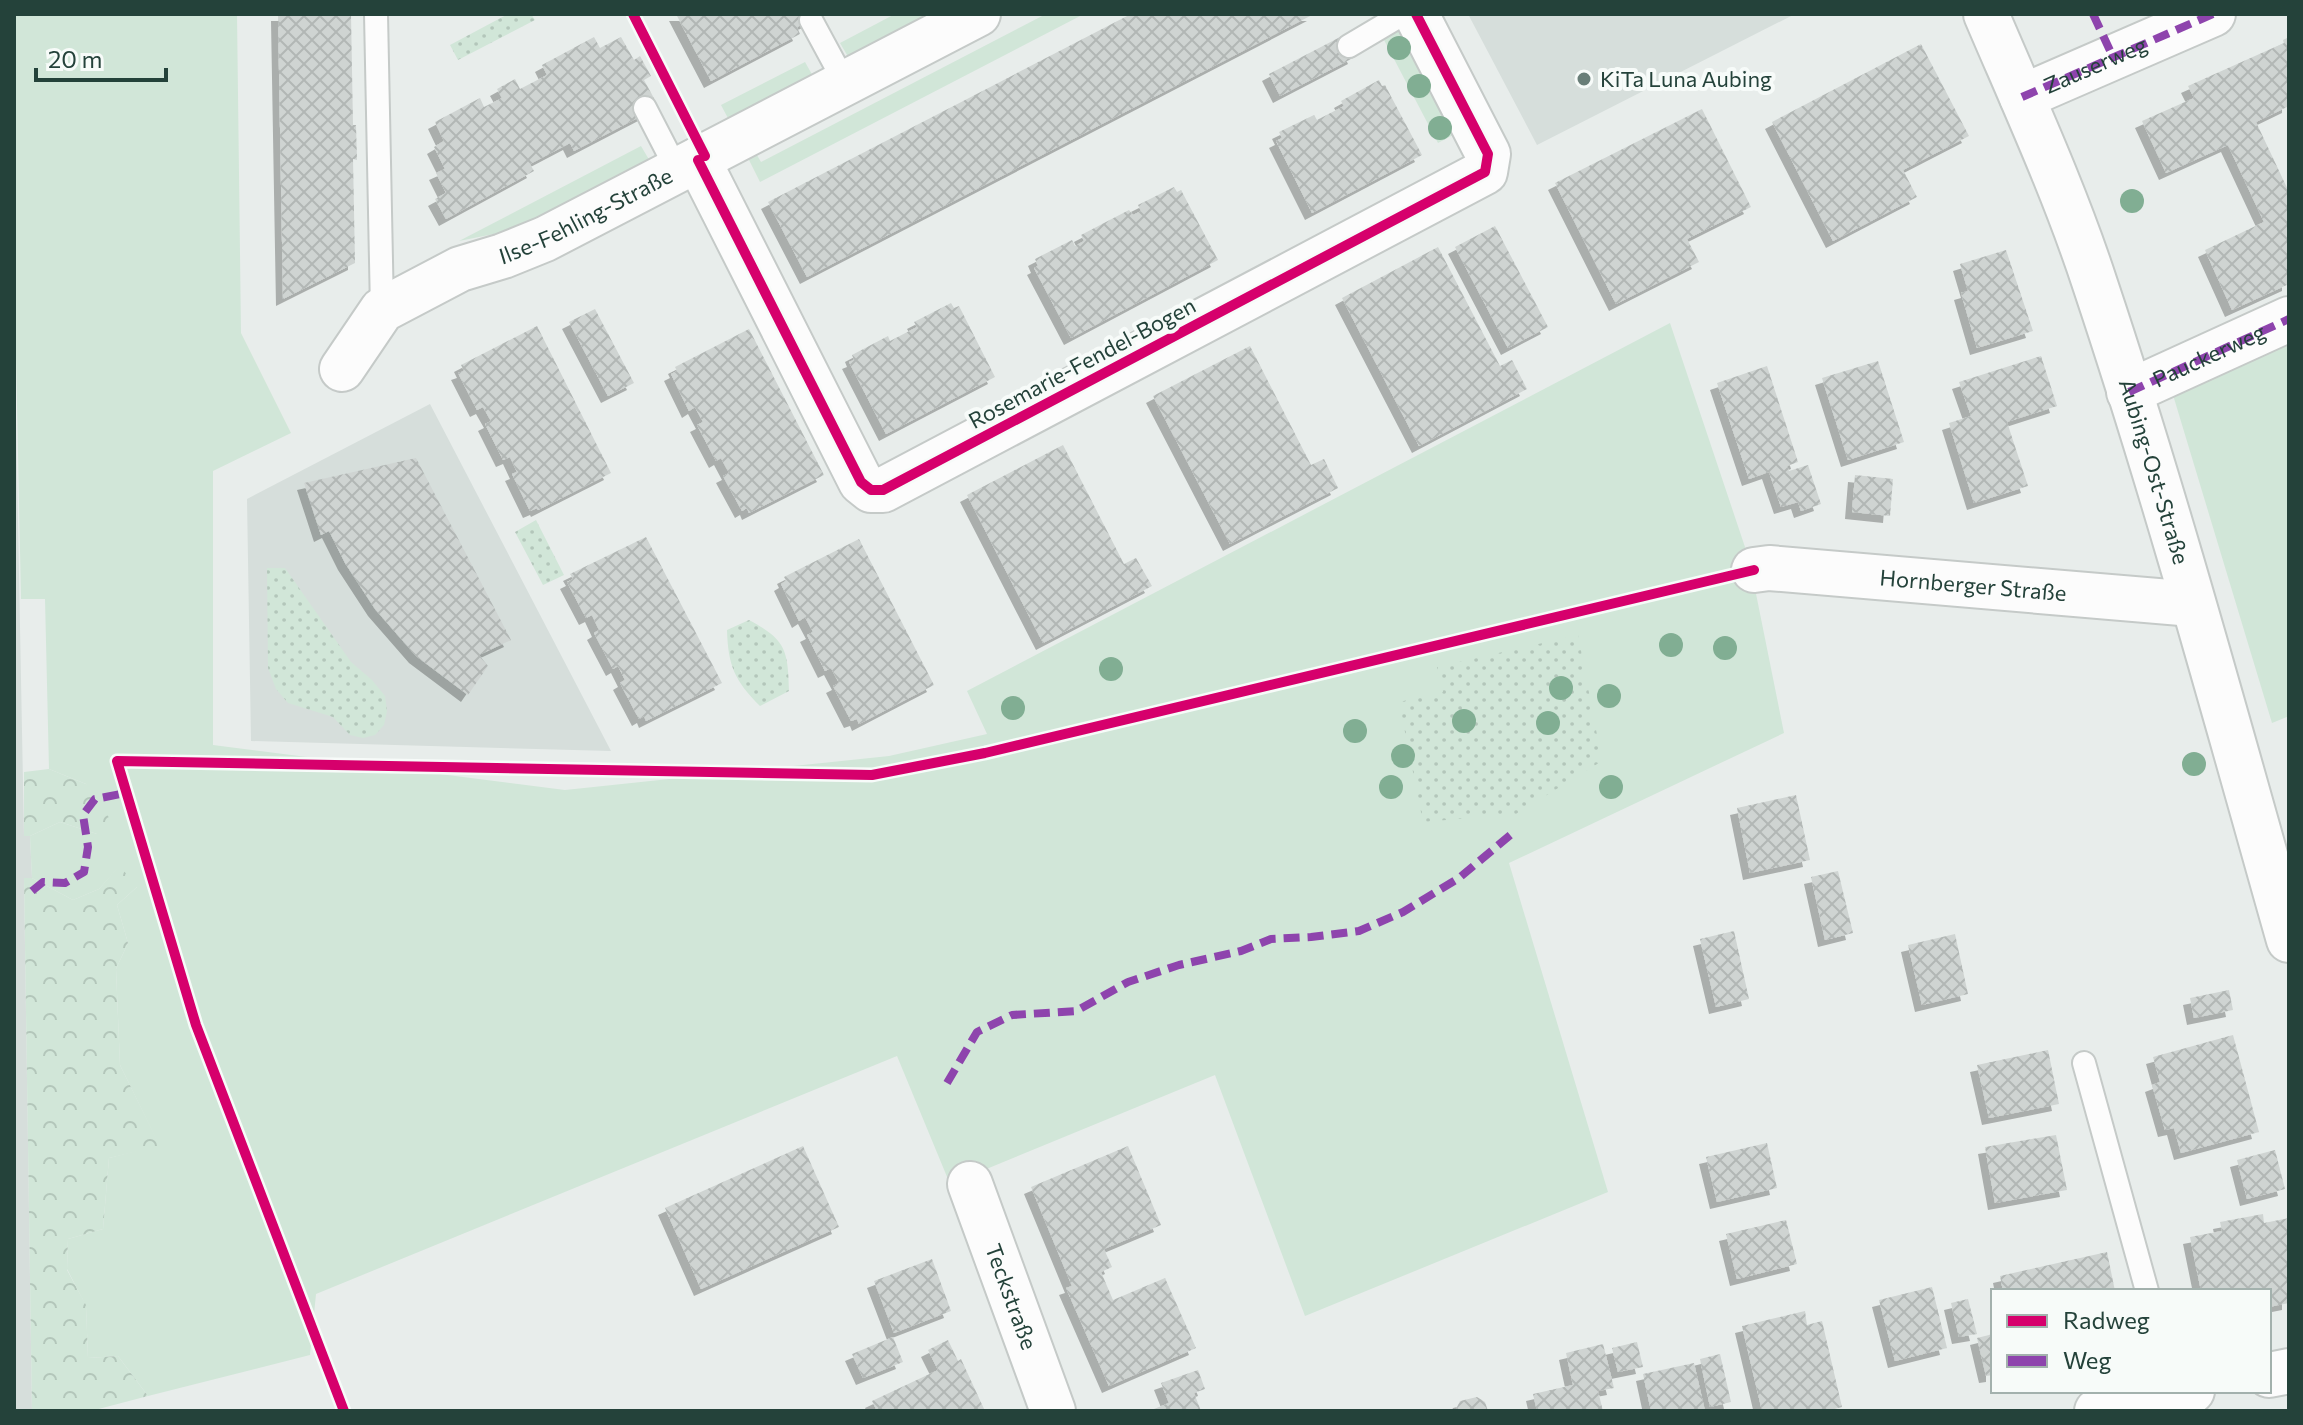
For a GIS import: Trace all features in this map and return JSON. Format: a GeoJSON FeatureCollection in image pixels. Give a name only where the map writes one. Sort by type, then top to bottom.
{"type":"FeatureCollection","features":[{"type":"Feature","properties":{"kind":"street","name":"Ilse-Fehling-Straße"},"geometry":{"type":"LineString","coordinates":[[342,369],[382,310],[460,269],[545,239],[978,14]]}},
{"type":"Feature","properties":{"kind":"street","name":"Rosemarie-Fendel-Bogen"},"geometry":{"type":"LineString","coordinates":[[687,165],[861,482],[871,490],[883,490],[1485,172],[1488,154],[1416,14]]}},
{"type":"Feature","properties":{"kind":"street","name":"Aubing-Ost-Straße"},"geometry":{"type":"LineString","coordinates":[[1986,14],[2057,179],[2095,282],[2193,604],[2289,940]]}},
{"type":"Feature","properties":{"kind":"street","name":"Zauserweg"},"geometry":{"type":"LineString","coordinates":[[2022,97],[2213,14]]}},
{"type":"Feature","properties":{"kind":"street","name":"Pauckerweg"},"geometry":{"type":"LineString","coordinates":[[2129,392],[2289,319]]}},
{"type":"Feature","properties":{"kind":"street","name":"Hornberger Straße"},"geometry":{"type":"LineString","coordinates":[[1754,570],[1769,568],[2193,604]]}},
{"type":"Feature","properties":{"kind":"street","name":"Teckstraße"},"geometry":{"type":"LineString","coordinates":[[970,1184],[1053,1411]]}},
{"type":"Feature","properties":{"kind":"street"},"geometry":{"type":"LineString","coordinates":[[2097,1411],[2177,1393]]}},
{"type":"Feature","properties":{"kind":"lane"},"geometry":{"type":"LineString","coordinates":[[376,14],[382,310]]}},
{"type":"Feature","properties":{"kind":"lane"},"geometry":{"type":"LineString","coordinates":[[1349,46],[1403,14]]}},
{"type":"Feature","properties":{"kind":"lane"},"geometry":{"type":"LineString","coordinates":[[811,20],[845,83]]}},
{"type":"Feature","properties":{"kind":"lane"},"geometry":{"type":"LineString","coordinates":[[645,108],[687,165]]}},
{"type":"Feature","properties":{"kind":"lane"},"geometry":{"type":"LineString","coordinates":[[2084,1063],[2146,1289]]}},
{"type":"Feature","properties":{"kind":"shaded area","name":"KiTa Luna Aubing"},"geometry":{"type":"Polygon","coordinates":[[[1468,14],[1795,14],[1537,145],[1468,14]]]}},
{"type":"Feature","properties":{"kind":"shaded area"},"geometry":{"type":"Polygon","coordinates":[[[14,313],[24,835],[30,836],[32,878],[24,879],[32,1411],[14,1411],[14,313]]]}},
{"type":"Feature","properties":{"kind":"shaded area"},"geometry":{"type":"Polygon","coordinates":[[[430,404],[611,751],[251,741],[247,499],[430,404]]]}},
{"type":"Feature","properties":{"kind":"green space"},"geometry":{"type":"Polygon","coordinates":[[[14,14],[237,14],[241,333],[291,433],[213,471],[213,745],[565,790],[889,756],[987,734],[967,691],[1670,323],[1749,559],[1784,733],[1509,863],[1608,1192],[1305,1316],[1215,1075],[950,1184],[897,1056],[316,1294],[310,1355],[148,1396],[118,1356],[88,1358],[86,1306],[67,1269],[68,1239],[103,1229],[109,1158],[159,1145],[120,1065],[116,969],[128,943],[117,905],[137,887],[119,867],[99,889],[73,900],[32,878],[30,836],[60,822],[97,834],[86,784],[49,769],[45,599],[21,599],[14,258],[14,14]]]}},
{"type":"Feature","properties":{"kind":"green space"},"geometry":{"type":"Polygon","coordinates":[[[508,14],[531,14],[535,20],[458,60],[450,45],[508,14]]]}},
{"type":"Feature","properties":{"kind":"green space"},"geometry":{"type":"Polygon","coordinates":[[[895,14],[938,14],[850,60],[840,43],[895,14]]]}},
{"type":"Feature","properties":{"kind":"green space"},"geometry":{"type":"Polygon","coordinates":[[[1046,14],[1084,14],[760,182],[748,158],[754,150],[761,162],[1046,14]]]}},
{"type":"Feature","properties":{"kind":"green space"},"geometry":{"type":"Polygon","coordinates":[[[1401,28],[1455,134],[1438,143],[1383,38],[1401,28]]]}},
{"type":"Feature","properties":{"kind":"green space"},"geometry":{"type":"Polygon","coordinates":[[[805,62],[814,78],[730,122],[721,105],[805,62]]]}},
{"type":"Feature","properties":{"kind":"green space"},"geometry":{"type":"Polygon","coordinates":[[[641,146],[651,163],[518,229],[459,241],[641,146]]]}},
{"type":"Feature","properties":{"kind":"green space"},"geometry":{"type":"Polygon","coordinates":[[[2289,332],[2289,716],[2272,723],[2170,385],[2289,332]]]}},
{"type":"Feature","properties":{"kind":"green space"},"geometry":{"type":"Polygon","coordinates":[[[536,520],[564,575],[543,585],[515,532],[536,520]]]}},
{"type":"Feature","properties":{"kind":"green space"},"geometry":{"type":"Polygon","coordinates":[[[267,568],[285,568],[351,662],[385,696],[387,711],[384,725],[375,735],[363,738],[350,735],[333,717],[288,703],[276,689],[268,668],[267,568]]]}},
{"type":"Feature","properties":{"kind":"green space"},"geometry":{"type":"Polygon","coordinates":[[[749,620],[778,640],[788,665],[789,691],[760,706],[744,689],[734,672],[729,654],[727,630],[749,620]]]}},
{"type":"Feature","properties":{"kind":"green space"},"geometry":{"type":"Polygon","coordinates":[[[1578,635],[1602,761],[1516,814],[1423,822],[1399,702],[1443,692],[1437,667],[1578,635]]]}},
{"type":"Feature","properties":{"kind":"green space"},"geometry":{"type":"Polygon","coordinates":[[[49,769],[86,784],[110,819],[97,834],[60,822],[24,836],[24,772],[49,769]]]}},
{"type":"Feature","properties":{"kind":"green space"},"geometry":{"type":"Polygon","coordinates":[[[119,866],[138,886],[117,905],[128,943],[116,969],[120,1065],[160,1146],[109,1158],[103,1229],[68,1239],[67,1270],[86,1305],[88,1358],[118,1356],[148,1396],[91,1411],[32,1411],[24,878],[32,878],[73,900],[99,889],[119,866]]]}},
{"type":"Feature","properties":{"kind":"building"},"geometry":{"type":"Polygon","coordinates":[[[278,14],[351,14],[353,125],[356,125],[357,160],[353,159],[355,263],[283,299],[278,14]]]}},
{"type":"Feature","properties":{"kind":"building"},"geometry":{"type":"Polygon","coordinates":[[[676,14],[823,14],[797,27],[800,34],[711,81],[676,14]]]}},
{"type":"Feature","properties":{"kind":"building"},"geometry":{"type":"Polygon","coordinates":[[[1131,14],[1314,14],[807,277],[768,202],[1131,14]]]}},
{"type":"Feature","properties":{"kind":"building"},"geometry":{"type":"Polygon","coordinates":[[[1344,35],[1355,57],[1280,96],[1269,74],[1344,35]]]}},
{"type":"Feature","properties":{"kind":"building"},"geometry":{"type":"Polygon","coordinates":[[[594,37],[600,48],[621,37],[634,60],[640,56],[651,76],[644,80],[656,102],[644,108],[647,113],[574,151],[570,143],[530,164],[534,171],[446,219],[435,199],[446,193],[436,173],[445,169],[434,147],[444,141],[435,122],[480,98],[484,107],[502,98],[497,89],[515,79],[520,89],[547,75],[542,65],[594,37]]]}},
{"type":"Feature","properties":{"kind":"building"},"geometry":{"type":"Polygon","coordinates":[[[2289,37],[2289,106],[2256,122],[2289,192],[2289,284],[2232,310],[2205,250],[2264,222],[2228,145],[2166,173],[2142,121],[2194,98],[2188,86],[2284,43],[2283,40],[2289,37]]]}},
{"type":"Feature","properties":{"kind":"building"},"geometry":{"type":"Polygon","coordinates":[[[1921,44],[1969,136],[1903,170],[1917,197],[1833,241],[1772,122],[1921,44]]]}},
{"type":"Feature","properties":{"kind":"building"},"geometry":{"type":"Polygon","coordinates":[[[1379,80],[1382,86],[1385,85],[1422,155],[1312,213],[1276,141],[1282,138],[1279,132],[1314,115],[1317,120],[1344,106],[1341,101],[1379,80]]]}},
{"type":"Feature","properties":{"kind":"building"},"geometry":{"type":"Polygon","coordinates":[[[1702,109],[1751,207],[1687,239],[1699,262],[1616,304],[1555,183],[1702,109]]]}},
{"type":"Feature","properties":{"kind":"building"},"geometry":{"type":"Polygon","coordinates":[[[1174,187],[1177,192],[1181,190],[1218,260],[1071,338],[1034,268],[1038,266],[1035,259],[1072,240],[1075,246],[1084,241],[1081,235],[1129,210],[1133,215],[1141,211],[1138,205],[1174,187]]]}},
{"type":"Feature","properties":{"kind":"building"},"geometry":{"type":"Polygon","coordinates":[[[1495,226],[1548,327],[1508,348],[1455,247],[1495,226]]]}},
{"type":"Feature","properties":{"kind":"building"},"geometry":{"type":"Polygon","coordinates":[[[1438,247],[1500,366],[1512,360],[1527,389],[1419,446],[1342,298],[1438,247]]]}},
{"type":"Feature","properties":{"kind":"building"},"geometry":{"type":"Polygon","coordinates":[[[2006,250],[2033,331],[1977,348],[1961,293],[1968,291],[1960,264],[2006,250]]]}},
{"type":"Feature","properties":{"kind":"building"},"geometry":{"type":"Polygon","coordinates":[[[951,303],[954,308],[959,306],[995,377],[886,434],[849,362],[854,360],[852,355],[888,336],[890,341],[917,327],[914,322],[951,303]]]}},
{"type":"Feature","properties":{"kind":"building"},"geometry":{"type":"Polygon","coordinates":[[[595,309],[634,383],[608,396],[569,322],[595,309]]]}},
{"type":"Feature","properties":{"kind":"building"},"geometry":{"type":"Polygon","coordinates":[[[537,326],[611,473],[538,510],[530,511],[512,474],[517,472],[510,457],[503,460],[485,424],[491,421],[483,407],[477,410],[458,373],[464,371],[461,365],[537,326]]]}},
{"type":"Feature","properties":{"kind":"building"},"geometry":{"type":"Polygon","coordinates":[[[749,329],[824,475],[749,513],[747,508],[742,511],[723,476],[729,473],[721,458],[716,461],[697,425],[703,422],[695,407],[689,411],[671,374],[677,371],[675,367],[749,329]]]}},
{"type":"Feature","properties":{"kind":"building"},"geometry":{"type":"Polygon","coordinates":[[[1250,346],[1311,465],[1324,459],[1338,488],[1230,544],[1153,396],[1250,346]]]}},
{"type":"Feature","properties":{"kind":"building"},"geometry":{"type":"Polygon","coordinates":[[[2041,356],[2057,406],[2007,422],[2028,486],[1974,503],[1949,423],[1971,416],[1959,382],[2041,356]]]}},
{"type":"Feature","properties":{"kind":"building"},"geometry":{"type":"Polygon","coordinates":[[[1878,361],[1904,442],[1848,460],[1822,378],[1878,361]]]}},
{"type":"Feature","properties":{"kind":"building"},"geometry":{"type":"Polygon","coordinates":[[[1767,366],[1798,462],[1787,466],[1789,471],[1808,465],[1821,504],[1801,511],[1798,502],[1781,507],[1769,472],[1749,479],[1717,383],[1767,366]]]}},
{"type":"Feature","properties":{"kind":"building"},"geometry":{"type":"Polygon","coordinates":[[[1063,445],[1124,564],[1136,558],[1152,586],[1043,643],[967,495],[1063,445]]]}},
{"type":"Feature","properties":{"kind":"building"},"geometry":{"type":"Polygon","coordinates":[[[416,458],[511,640],[479,655],[488,666],[468,695],[416,656],[375,609],[345,563],[329,531],[321,535],[304,483],[416,458]]]}},
{"type":"Feature","properties":{"kind":"building"},"geometry":{"type":"Polygon","coordinates":[[[1855,475],[1893,479],[1890,516],[1852,512],[1855,475]]]}},
{"type":"Feature","properties":{"kind":"building"},"geometry":{"type":"Polygon","coordinates":[[[646,537],[722,683],[646,721],[644,716],[639,719],[620,683],[625,680],[618,666],[613,669],[594,633],[599,630],[592,615],[586,618],[567,582],[573,579],[570,574],[646,537]]]}},
{"type":"Feature","properties":{"kind":"building"},"geometry":{"type":"Polygon","coordinates":[[[859,539],[934,685],[859,724],[857,719],[851,721],[833,686],[839,683],[831,668],[825,671],[807,635],[813,632],[805,617],[799,621],[781,584],[786,581],[784,577],[859,539]]]}},
{"type":"Feature","properties":{"kind":"building"},"geometry":{"type":"Polygon","coordinates":[[[1796,795],[1810,860],[1750,873],[1737,808],[1796,795]]]}},
{"type":"Feature","properties":{"kind":"building"},"geometry":{"type":"Polygon","coordinates":[[[1838,871],[1853,933],[1825,940],[1811,877],[1838,871]]]}},
{"type":"Feature","properties":{"kind":"building"},"geometry":{"type":"Polygon","coordinates":[[[1734,931],[1749,999],[1716,1007],[1700,939],[1734,931]]]}},
{"type":"Feature","properties":{"kind":"building"},"geometry":{"type":"Polygon","coordinates":[[[1955,934],[1968,994],[1922,1005],[1908,945],[1955,934]]]}},
{"type":"Feature","properties":{"kind":"building"},"geometry":{"type":"Polygon","coordinates":[[[2229,990],[2233,1010],[2194,1018],[2190,998],[2229,990]]]}},
{"type":"Feature","properties":{"kind":"building"},"geometry":{"type":"Polygon","coordinates":[[[2233,1035],[2259,1132],[2181,1153],[2174,1128],[2165,1130],[2152,1085],[2160,1082],[2153,1057],[2233,1035]]]}},
{"type":"Feature","properties":{"kind":"building"},"geometry":{"type":"Polygon","coordinates":[[[2048,1050],[2059,1104],[1989,1118],[1977,1065],[2048,1050]]]}},
{"type":"Feature","properties":{"kind":"building"},"geometry":{"type":"Polygon","coordinates":[[[2056,1135],[2067,1190],[1995,1203],[1985,1147],[2056,1135]]]}},
{"type":"Feature","properties":{"kind":"building"},"geometry":{"type":"Polygon","coordinates":[[[1767,1143],[1777,1188],[1717,1202],[1706,1157],[1767,1143]]]}},
{"type":"Feature","properties":{"kind":"building"},"geometry":{"type":"Polygon","coordinates":[[[803,1146],[839,1227],[701,1289],[665,1208],[803,1146]]]}},
{"type":"Feature","properties":{"kind":"building"},"geometry":{"type":"Polygon","coordinates":[[[1128,1146],[1161,1225],[1104,1249],[1112,1267],[1101,1272],[1113,1300],[1165,1278],[1196,1348],[1109,1386],[1066,1288],[1072,1286],[1031,1187],[1128,1146]]]}},
{"type":"Feature","properties":{"kind":"building"},"geometry":{"type":"Polygon","coordinates":[[[2275,1150],[2285,1189],[2247,1199],[2237,1160],[2275,1150]]]}},
{"type":"Feature","properties":{"kind":"building"},"geometry":{"type":"Polygon","coordinates":[[[2263,1214],[2264,1223],[2289,1218],[2289,1303],[2271,1307],[2271,1289],[2201,1289],[2190,1237],[2222,1231],[2220,1222],[2263,1214]]]}},
{"type":"Feature","properties":{"kind":"building"},"geometry":{"type":"Polygon","coordinates":[[[1786,1220],[1797,1264],[1737,1279],[1726,1234],[1786,1220]]]}},
{"type":"Feature","properties":{"kind":"building"},"geometry":{"type":"Polygon","coordinates":[[[2107,1252],[2115,1289],[2003,1289],[2000,1276],[2107,1252]]]}},
{"type":"Feature","properties":{"kind":"building"},"geometry":{"type":"Polygon","coordinates":[[[932,1259],[951,1311],[894,1333],[874,1281],[932,1259]]]}},
{"type":"Feature","properties":{"kind":"building"},"geometry":{"type":"Polygon","coordinates":[[[1932,1287],[1947,1348],[1895,1361],[1879,1300],[1932,1287]]]}},
{"type":"Feature","properties":{"kind":"building"},"geometry":{"type":"Polygon","coordinates":[[[1968,1299],[1977,1334],[1959,1337],[1951,1303],[1968,1299]]]}},
{"type":"Feature","properties":{"kind":"building"},"geometry":{"type":"Polygon","coordinates":[[[1805,1311],[1807,1325],[1822,1321],[1842,1407],[1827,1411],[1762,1411],[1742,1326],[1805,1311]]]}},
{"type":"Feature","properties":{"kind":"building"},"geometry":{"type":"Polygon","coordinates":[[[1991,1334],[1991,1375],[1986,1376],[1977,1338],[1991,1334]]]}},
{"type":"Feature","properties":{"kind":"building"},"geometry":{"type":"Polygon","coordinates":[[[893,1337],[903,1362],[863,1378],[852,1354],[893,1337]]]}},
{"type":"Feature","properties":{"kind":"building"},"geometry":{"type":"Polygon","coordinates":[[[948,1340],[958,1361],[961,1359],[985,1411],[877,1411],[872,1401],[938,1370],[928,1350],[948,1340]]]}},
{"type":"Feature","properties":{"kind":"building"},"geometry":{"type":"Polygon","coordinates":[[[1637,1342],[1643,1367],[1618,1372],[1612,1348],[1637,1342]]]}},
{"type":"Feature","properties":{"kind":"building"},"geometry":{"type":"Polygon","coordinates":[[[1603,1344],[1614,1388],[1598,1391],[1603,1411],[1537,1411],[1533,1394],[1573,1385],[1566,1353],[1603,1344]]]}},
{"type":"Feature","properties":{"kind":"building"},"geometry":{"type":"Polygon","coordinates":[[[1720,1354],[1731,1402],[1710,1407],[1700,1359],[1720,1354]]]}},
{"type":"Feature","properties":{"kind":"building"},"geometry":{"type":"Polygon","coordinates":[[[1694,1363],[1705,1411],[1651,1411],[1643,1374],[1694,1363]]]}},
{"type":"Feature","properties":{"kind":"building"},"geometry":{"type":"Polygon","coordinates":[[[1198,1370],[1205,1389],[1194,1393],[1201,1411],[1149,1411],[1169,1403],[1161,1383],[1198,1370]]]}},
{"type":"Feature","properties":{"kind":"building"},"geometry":{"type":"Polygon","coordinates":[[[1477,1397],[1485,1402],[1488,1411],[1455,1411],[1460,1401],[1477,1397]]]}},
{"type":"Feature","properties":{"kind":"marked path"},"geometry":{"type":"LineString","coordinates":[[2093,14],[2113,57]]}},
{"type":"Feature","properties":{"kind":"marked path"},"geometry":{"type":"LineString","coordinates":[[2022,97],[2213,14]]}},
{"type":"Feature","properties":{"kind":"marked path"},"geometry":{"type":"LineString","coordinates":[[2129,392],[2289,319]]}},
{"type":"Feature","properties":{"kind":"marked path"},"geometry":{"type":"LineString","coordinates":[[32,891],[43,882],[65,883],[84,872],[88,847],[83,815],[95,799],[126,793]]}},
{"type":"Feature","properties":{"kind":"marked path"},"geometry":{"type":"LineString","coordinates":[[947,1083],[977,1032],[1012,1015],[1076,1011],[1128,982],[1179,965],[1241,951],[1271,939],[1359,931],[1403,912],[1459,878],[1514,832]]}},
{"type":"Feature","properties":{"kind":"cycle path"},"geometry":{"type":"LineString","coordinates":[[633,14],[705,156]]}},
{"type":"Feature","properties":{"kind":"cycle path"},"geometry":{"type":"LineString","coordinates":[[698,160],[861,482],[871,490],[883,490],[1485,172],[1488,154],[1416,14]]}},
{"type":"Feature","properties":{"kind":"cycle path"},"geometry":{"type":"LineString","coordinates":[[344,1411],[196,1025],[117,761],[872,775],[985,753],[1754,570]]}},
{"type":"Feature","properties":{"kind":"place","name":"KiTa Luna Aubing"},"geometry":{"type":"Point","coordinates":[1584,79]}}]}
